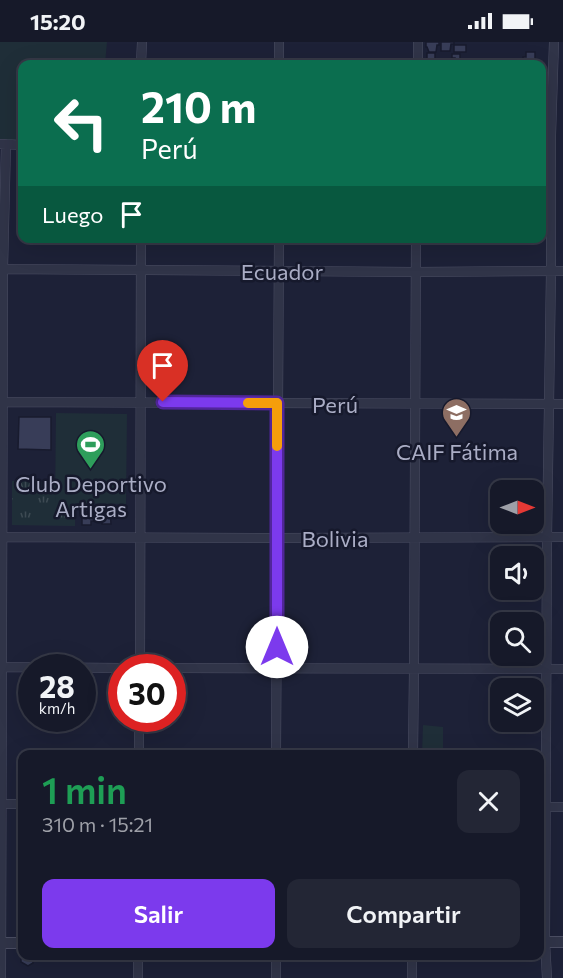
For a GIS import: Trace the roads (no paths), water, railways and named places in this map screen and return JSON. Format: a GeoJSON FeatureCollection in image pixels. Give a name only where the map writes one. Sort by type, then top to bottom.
{"type":"FeatureCollection","features":[{"type":"Feature","properties":{"kind":"street"},"geometry":{"type":"LineString","coordinates":[[141,60],[142,42]]}},
{"type":"Feature","properties":{"kind":"street"},"geometry":{"type":"LineString","coordinates":[[279,42],[279,60]]}},
{"type":"Feature","properties":{"kind":"street"},"geometry":{"type":"LineString","coordinates":[[418,42],[418,60]]}},
{"type":"Feature","properties":{"kind":"street"},"geometry":{"type":"LineString","coordinates":[[544,761],[554,42]]}},
{"type":"Feature","properties":{"kind":"street"},"geometry":{"type":"LineString","coordinates":[[551,135],[563,136]]}},
{"type":"Feature","properties":{"kind":"street"},"geometry":{"type":"LineString","coordinates":[[1,978],[3,144],[18,145]]}},
{"type":"Feature","properties":{"kind":"street"},"geometry":{"type":"LineString","coordinates":[[140,654],[141,243]]}},
{"type":"Feature","properties":{"kind":"street"},"geometry":{"type":"LineString","coordinates":[[276,750],[279,243]]}},
{"type":"Feature","properties":{"kind":"street"},"geometry":{"type":"LineString","coordinates":[[413,750],[416,243]]}},
{"type":"Feature","properties":{"kind":"street","name":"Ecuador"},"geometry":{"type":"LineString","coordinates":[[2,269],[563,271]]}},
{"type":"Feature","properties":{"kind":"street","name":"Perú"},"geometry":{"type":"LineString","coordinates":[[1,402],[563,404]]}},
{"type":"Feature","properties":{"kind":"street","name":"Bolivia"},"geometry":{"type":"LineString","coordinates":[[1,537],[563,537]]}},
{"type":"Feature","properties":{"kind":"street"},"geometry":{"type":"LineString","coordinates":[[1,667],[108,668]]}},
{"type":"Feature","properties":{"kind":"street"},"geometry":{"type":"LineString","coordinates":[[186,668],[563,669]]}},
{"type":"Feature","properties":{"kind":"street"},"geometry":{"type":"LineString","coordinates":[[140,732],[140,750]]}},
{"type":"Feature","properties":{"kind":"street"},"geometry":{"type":"LineString","coordinates":[[0,804],[18,804]]}},
{"type":"Feature","properties":{"kind":"street"},"geometry":{"type":"LineString","coordinates":[[544,807],[563,807]]}},
{"type":"Feature","properties":{"kind":"street"},"geometry":{"type":"LineString","coordinates":[[544,942],[563,942]]}},
{"type":"Feature","properties":{"kind":"street"},"geometry":{"type":"LineString","coordinates":[[1,944],[18,943]]}},
{"type":"Feature","properties":{"kind":"street"},"geometry":{"type":"LineString","coordinates":[[544,951],[547,978]]}},
{"type":"Feature","properties":{"kind":"street"},"geometry":{"type":"LineString","coordinates":[[138,960],[138,978]]}},
{"type":"Feature","properties":{"kind":"street"},"geometry":{"type":"LineString","coordinates":[[276,960],[276,978]]}},
{"type":"Feature","properties":{"kind":"street"},"geometry":{"type":"LineString","coordinates":[[412,960],[412,978]]}},
{"type":"Feature","properties":{"kind":"place","name":"CAIF Fátima"},"geometry":{"type":"Point","coordinates":[457,438]}},
{"type":"Feature","properties":{"kind":"place","name":"Club Deportivo Artigas"},"geometry":{"type":"Point","coordinates":[91,470]}}]}
